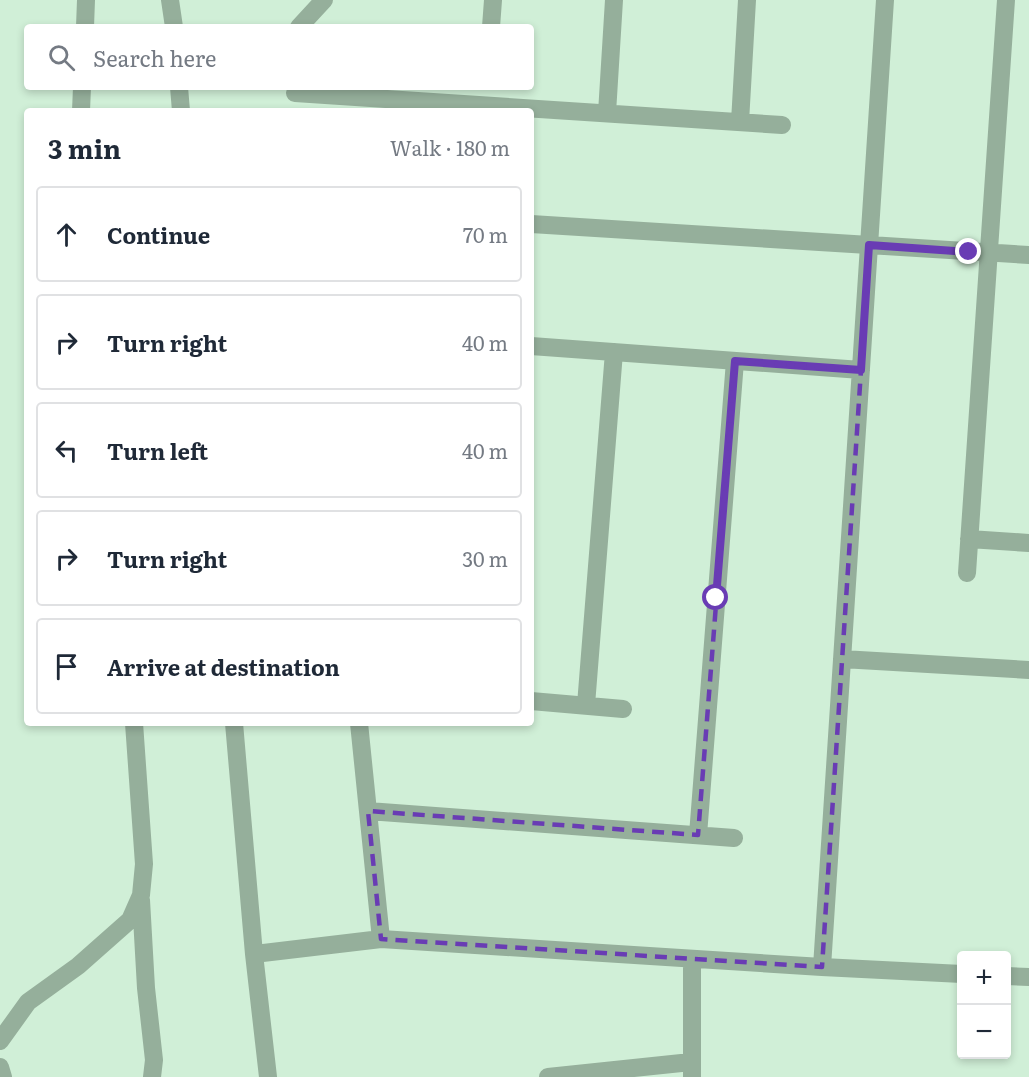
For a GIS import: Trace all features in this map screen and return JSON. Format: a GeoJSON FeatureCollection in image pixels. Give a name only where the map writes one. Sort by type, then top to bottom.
{"type":"FeatureCollection","features":[{"type":"Feature","properties":{"kind":"street"},"geometry":{"type":"LineString","coordinates":[[85,24],[86,0]]}},
{"type":"Feature","properties":{"kind":"street"},"geometry":{"type":"LineString","coordinates":[[170,0],[174,24]]}},
{"type":"Feature","properties":{"kind":"street"},"geometry":{"type":"LineString","coordinates":[[302,24],[324,0]]}},
{"type":"Feature","properties":{"kind":"street"},"geometry":{"type":"LineString","coordinates":[[491,24],[493,0]]}},
{"type":"Feature","properties":{"kind":"street"},"geometry":{"type":"LineString","coordinates":[[607,113],[614,0]]}},
{"type":"Feature","properties":{"kind":"street"},"geometry":{"type":"LineString","coordinates":[[740,122],[747,0]]}},
{"type":"Feature","properties":{"kind":"street"},"geometry":{"type":"LineString","coordinates":[[822,968],[885,0]]}},
{"type":"Feature","properties":{"kind":"street"},"geometry":{"type":"LineString","coordinates":[[967,573],[1006,0]]}},
{"type":"Feature","properties":{"kind":"street"},"geometry":{"type":"LineString","coordinates":[[81,108],[82,90]]}},
{"type":"Feature","properties":{"kind":"street"},"geometry":{"type":"LineString","coordinates":[[179,90],[181,108]]}},
{"type":"Feature","properties":{"kind":"street"},"geometry":{"type":"LineString","coordinates":[[295,97],[486,96],[607,113],[782,124]]}},
{"type":"Feature","properties":{"kind":"street"},"geometry":{"type":"LineString","coordinates":[[534,224],[1029,255]]}},
{"type":"Feature","properties":{"kind":"street"},"geometry":{"type":"LineString","coordinates":[[534,346],[861,370]]}},
{"type":"Feature","properties":{"kind":"street"},"geometry":{"type":"LineString","coordinates":[[586,705],[614,352]]}},
{"type":"Feature","properties":{"kind":"street"},"geometry":{"type":"LineString","coordinates":[[698,835],[735,361]]}},
{"type":"Feature","properties":{"kind":"street"},"geometry":{"type":"LineString","coordinates":[[969,539],[1029,543]]}},
{"type":"Feature","properties":{"kind":"street"},"geometry":{"type":"LineString","coordinates":[[842,658],[1029,670]]}},
{"type":"Feature","properties":{"kind":"street"},"geometry":{"type":"LineString","coordinates":[[534,701],[623,708]]}},
{"type":"Feature","properties":{"kind":"street"},"geometry":{"type":"LineString","coordinates":[[134,726],[144,864],[141,895],[146,988],[154,1060],[152,1077]]}},
{"type":"Feature","properties":{"kind":"street"},"geometry":{"type":"LineString","coordinates":[[234,726],[254,954],[268,1077]]}},
{"type":"Feature","properties":{"kind":"street"},"geometry":{"type":"LineString","coordinates":[[359,726],[381,939]]}},
{"type":"Feature","properties":{"kind":"street"},"geometry":{"type":"LineString","coordinates":[[368,812],[734,838]]}},
{"type":"Feature","properties":{"kind":"street"},"geometry":{"type":"LineString","coordinates":[[0,1041],[28,1002],[78,966],[130,920],[141,895]]}},
{"type":"Feature","properties":{"kind":"street"},"geometry":{"type":"LineString","coordinates":[[254,954],[381,939],[822,968],[957,974]]}},
{"type":"Feature","properties":{"kind":"street"},"geometry":{"type":"LineString","coordinates":[[548,1077],[692,1069],[692,959]]}},
{"type":"Feature","properties":{"kind":"street"},"geometry":{"type":"LineString","coordinates":[[1011,976],[1029,977]]}},
{"type":"Feature","properties":{"kind":"street"},"geometry":{"type":"LineString","coordinates":[[0,1067],[3,1077]]}},
{"type":"Feature","properties":{"kind":"highlighted area"},"geometry":{"type":"Polygon","coordinates":[[[735,361],[861,370],[822,967],[381,939],[368,811],[698,835],[735,361]]]}},
{"type":"Feature","properties":{"kind":"route"},"geometry":{"type":"LineString","coordinates":[[716,598],[735,361],[861,370],[869,245],[969,252]]}}]}
